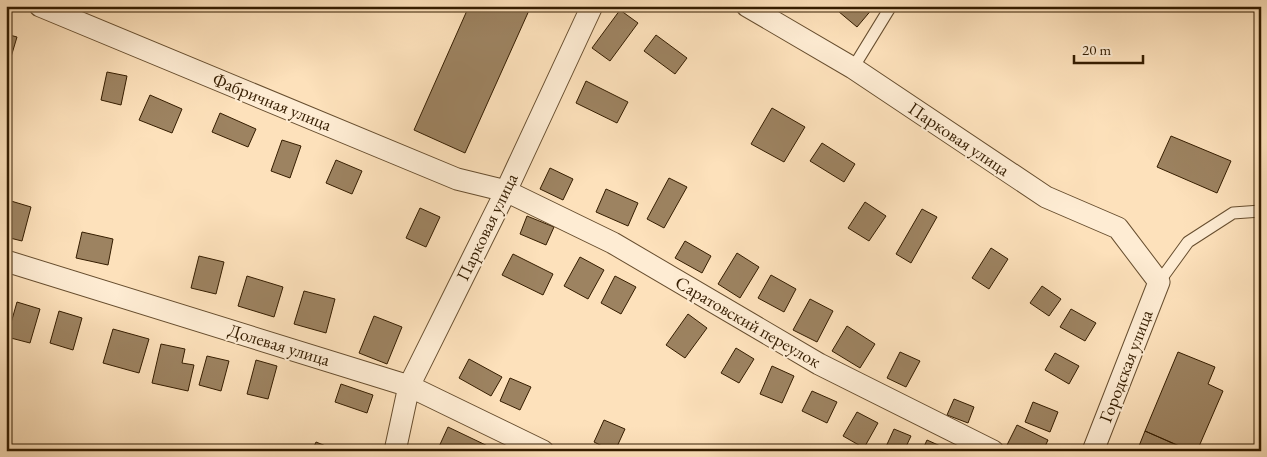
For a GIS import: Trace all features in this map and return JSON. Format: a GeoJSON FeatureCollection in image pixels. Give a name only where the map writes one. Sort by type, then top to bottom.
{"type":"FeatureCollection","features":[{"type":"Feature","properties":{"kind":"street","name":"Фабричная улица"},"geometry":{"type":"LineString","coordinates":[[40,6],[458,179],[506,191]]}},
{"type":"Feature","properties":{"kind":"street","name":"Парковая улица"},"geometry":{"type":"LineString","coordinates":[[395,451],[409,386],[506,191],[592,6]]}},
{"type":"Feature","properties":{"kind":"street","name":"Парковая улица"},"geometry":{"type":"LineString","coordinates":[[746,6],[853,68],[1046,196],[1118,228],[1158,282]]}},
{"type":"Feature","properties":{"kind":"street","name":"Саратовский переулок"},"geometry":{"type":"LineString","coordinates":[[506,191],[613,243],[819,364],[993,451]]}},
{"type":"Feature","properties":{"kind":"street","name":"Долевая улица"},"geometry":{"type":"LineString","coordinates":[[6,261],[409,386],[543,451]]}},
{"type":"Feature","properties":{"kind":"street","name":"Городская улица"},"geometry":{"type":"LineString","coordinates":[[1093,451],[1158,282]]}},
{"type":"Feature","properties":{"kind":"lane"},"geometry":{"type":"LineString","coordinates":[[853,68],[891,6]]}},
{"type":"Feature","properties":{"kind":"lane"},"geometry":{"type":"LineString","coordinates":[[1158,282],[1188,242],[1233,213],[1261,211]]}},
{"type":"Feature","properties":{"kind":"building"},"geometry":{"type":"Polygon","coordinates":[[[469,6],[531,6],[465,153],[414,130],[469,6]]]}},
{"type":"Feature","properties":{"kind":"building"},"geometry":{"type":"Polygon","coordinates":[[[832,6],[871,6],[873,8],[857,27],[832,6]]]}},
{"type":"Feature","properties":{"kind":"building"},"geometry":{"type":"Polygon","coordinates":[[[620,10],[638,23],[610,61],[592,48],[620,10]]]}},
{"type":"Feature","properties":{"kind":"building"},"geometry":{"type":"Polygon","coordinates":[[[6,34],[17,37],[8,67],[6,67],[6,34]]]}},
{"type":"Feature","properties":{"kind":"building"},"geometry":{"type":"Polygon","coordinates":[[[656,35],[687,58],[675,74],[644,51],[656,35]]]}},
{"type":"Feature","properties":{"kind":"building"},"geometry":{"type":"Polygon","coordinates":[[[107,72],[127,76],[121,105],[101,100],[107,72]]]}},
{"type":"Feature","properties":{"kind":"building"},"geometry":{"type":"Polygon","coordinates":[[[586,81],[628,102],[617,123],[576,103],[586,81]]]}},
{"type":"Feature","properties":{"kind":"building"},"geometry":{"type":"Polygon","coordinates":[[[150,95],[182,109],[172,133],[139,120],[150,95]]]}},
{"type":"Feature","properties":{"kind":"building"},"geometry":{"type":"Polygon","coordinates":[[[772,108],[805,127],[784,162],[751,144],[772,108]]]}},
{"type":"Feature","properties":{"kind":"building"},"geometry":{"type":"Polygon","coordinates":[[[220,113],[256,129],[248,147],[212,132],[220,113]]]}},
{"type":"Feature","properties":{"kind":"building"},"geometry":{"type":"Polygon","coordinates":[[[1171,136],[1231,161],[1217,193],[1157,167],[1171,136]]]}},
{"type":"Feature","properties":{"kind":"building"},"geometry":{"type":"Polygon","coordinates":[[[282,140],[301,146],[290,178],[271,171],[282,140]]]}},
{"type":"Feature","properties":{"kind":"building"},"geometry":{"type":"Polygon","coordinates":[[[822,143],[855,164],[844,182],[810,161],[822,143]]]}},
{"type":"Feature","properties":{"kind":"building"},"geometry":{"type":"Polygon","coordinates":[[[336,160],[362,171],[352,194],[326,183],[336,160]]]}},
{"type":"Feature","properties":{"kind":"building"},"geometry":{"type":"Polygon","coordinates":[[[550,168],[573,179],[563,200],[540,189],[550,168]]]}},
{"type":"Feature","properties":{"kind":"building"},"geometry":{"type":"Polygon","coordinates":[[[669,178],[687,187],[664,228],[647,219],[669,178]]]}},
{"type":"Feature","properties":{"kind":"building"},"geometry":{"type":"Polygon","coordinates":[[[606,189],[638,203],[628,226],[596,212],[606,189]]]}},
{"type":"Feature","properties":{"kind":"building"},"geometry":{"type":"Polygon","coordinates":[[[11,201],[31,207],[22,241],[6,237],[6,218],[11,201]]]}},
{"type":"Feature","properties":{"kind":"building"},"geometry":{"type":"Polygon","coordinates":[[[865,202],[886,216],[869,241],[848,228],[865,202]]]}},
{"type":"Feature","properties":{"kind":"building"},"geometry":{"type":"Polygon","coordinates":[[[420,208],[440,217],[426,247],[406,238],[420,208]]]}},
{"type":"Feature","properties":{"kind":"building"},"geometry":{"type":"Polygon","coordinates":[[[922,209],[937,217],[911,263],[896,254],[922,209]]]}},
{"type":"Feature","properties":{"kind":"building"},"geometry":{"type":"Polygon","coordinates":[[[527,216],[554,227],[546,245],[520,234],[527,216]]]}},
{"type":"Feature","properties":{"kind":"building"},"geometry":{"type":"Polygon","coordinates":[[[82,232],[113,239],[108,265],[76,258],[82,232]]]}},
{"type":"Feature","properties":{"kind":"building"},"geometry":{"type":"Polygon","coordinates":[[[685,241],[711,256],[702,273],[675,258],[685,241]]]}},
{"type":"Feature","properties":{"kind":"building"},"geometry":{"type":"Polygon","coordinates":[[[991,248],[1008,259],[989,289],[972,278],[991,248]]]}},
{"type":"Feature","properties":{"kind":"building"},"geometry":{"type":"Polygon","coordinates":[[[737,253],[759,267],[740,298],[718,284],[737,253]]]}},
{"type":"Feature","properties":{"kind":"building"},"geometry":{"type":"Polygon","coordinates":[[[513,254],[553,274],[543,295],[502,275],[513,254]]]}},
{"type":"Feature","properties":{"kind":"building"},"geometry":{"type":"Polygon","coordinates":[[[199,256],[224,262],[216,294],[191,288],[199,256]]]}},
{"type":"Feature","properties":{"kind":"building"},"geometry":{"type":"Polygon","coordinates":[[[580,257],[604,270],[588,299],[564,286],[580,257]]]}},
{"type":"Feature","properties":{"kind":"building"},"geometry":{"type":"Polygon","coordinates":[[[771,275],[796,289],[784,312],[758,298],[771,275]]]}},
{"type":"Feature","properties":{"kind":"building"},"geometry":{"type":"Polygon","coordinates":[[[247,276],[283,287],[274,317],[238,306],[247,276]]]}},
{"type":"Feature","properties":{"kind":"building"},"geometry":{"type":"Polygon","coordinates":[[[615,276],[636,287],[621,314],[601,303],[615,276]]]}},
{"type":"Feature","properties":{"kind":"building"},"geometry":{"type":"Polygon","coordinates":[[[1042,286],[1061,299],[1049,316],[1030,303],[1042,286]]]}},
{"type":"Feature","properties":{"kind":"building"},"geometry":{"type":"Polygon","coordinates":[[[304,291],[335,299],[326,333],[294,324],[304,291]]]}},
{"type":"Feature","properties":{"kind":"building"},"geometry":{"type":"Polygon","coordinates":[[[810,299],[833,311],[817,342],[793,330],[810,299]]]}},
{"type":"Feature","properties":{"kind":"building"},"geometry":{"type":"Polygon","coordinates":[[[17,302],[40,309],[30,343],[7,337],[17,302]]]}},
{"type":"Feature","properties":{"kind":"building"},"geometry":{"type":"Polygon","coordinates":[[[1071,309],[1096,323],[1085,341],[1060,327],[1071,309]]]}},
{"type":"Feature","properties":{"kind":"building"},"geometry":{"type":"Polygon","coordinates":[[[59,311],[82,318],[73,350],[50,343],[59,311]]]}},
{"type":"Feature","properties":{"kind":"building"},"geometry":{"type":"Polygon","coordinates":[[[688,314],[707,328],[685,358],[666,345],[688,314]]]}},
{"type":"Feature","properties":{"kind":"building"},"geometry":{"type":"Polygon","coordinates":[[[374,316],[402,327],[387,364],[359,353],[374,316]]]}},
{"type":"Feature","properties":{"kind":"building"},"geometry":{"type":"Polygon","coordinates":[[[847,326],[875,344],[860,368],[832,351],[847,326]]]}},
{"type":"Feature","properties":{"kind":"building"},"geometry":{"type":"Polygon","coordinates":[[[113,329],[149,339],[139,373],[103,363],[113,329]]]}},
{"type":"Feature","properties":{"kind":"building"},"geometry":{"type":"Polygon","coordinates":[[[161,344],[185,349],[182,363],[194,365],[188,391],[152,383],[161,344]]]}},
{"type":"Feature","properties":{"kind":"building"},"geometry":{"type":"Polygon","coordinates":[[[736,348],[754,359],[739,383],[721,373],[736,348]]]}},
{"type":"Feature","properties":{"kind":"building"},"geometry":{"type":"Polygon","coordinates":[[[900,352],[920,361],[906,387],[887,378],[900,352]]]}},
{"type":"Feature","properties":{"kind":"building"},"geometry":{"type":"Polygon","coordinates":[[[1178,352],[1215,367],[1208,384],[1223,391],[1197,451],[1191,451],[1145,431],[1178,352]]]}},
{"type":"Feature","properties":{"kind":"building"},"geometry":{"type":"Polygon","coordinates":[[[1055,353],[1079,366],[1069,384],[1045,370],[1055,353]]]}},
{"type":"Feature","properties":{"kind":"building"},"geometry":{"type":"Polygon","coordinates":[[[207,356],[229,361],[221,391],[199,385],[207,356]]]}},
{"type":"Feature","properties":{"kind":"building"},"geometry":{"type":"Polygon","coordinates":[[[469,359],[502,377],[491,396],[459,378],[469,359]]]}},
{"type":"Feature","properties":{"kind":"building"},"geometry":{"type":"Polygon","coordinates":[[[256,360],[277,366],[268,399],[247,394],[256,360]]]}},
{"type":"Feature","properties":{"kind":"building"},"geometry":{"type":"Polygon","coordinates":[[[772,366],[794,376],[782,403],[760,394],[772,366]]]}},
{"type":"Feature","properties":{"kind":"building"},"geometry":{"type":"Polygon","coordinates":[[[510,378],[531,387],[520,410],[500,401],[510,378]]]}},
{"type":"Feature","properties":{"kind":"building"},"geometry":{"type":"Polygon","coordinates":[[[341,384],[373,395],[367,413],[335,402],[341,384]]]}},
{"type":"Feature","properties":{"kind":"building"},"geometry":{"type":"Polygon","coordinates":[[[812,391],[837,402],[827,423],[802,411],[812,391]]]}},
{"type":"Feature","properties":{"kind":"building"},"geometry":{"type":"Polygon","coordinates":[[[954,399],[974,407],[968,423],[947,415],[954,399]]]}},
{"type":"Feature","properties":{"kind":"building"},"geometry":{"type":"Polygon","coordinates":[[[1033,402],[1058,412],[1050,432],[1025,422],[1033,402]]]}},
{"type":"Feature","properties":{"kind":"building"},"geometry":{"type":"Polygon","coordinates":[[[857,412],[878,423],[864,448],[843,436],[857,412]]]}},
{"type":"Feature","properties":{"kind":"building"},"geometry":{"type":"Polygon","coordinates":[[[604,420],[625,429],[615,451],[594,442],[604,420]]]}},
{"type":"Feature","properties":{"kind":"building"},"geometry":{"type":"Polygon","coordinates":[[[1017,425],[1048,440],[1043,451],[1014,451],[1006,447],[1017,425]]]}},
{"type":"Feature","properties":{"kind":"building"},"geometry":{"type":"Polygon","coordinates":[[[448,427],[494,449],[493,451],[437,451],[448,427]]]}},
{"type":"Feature","properties":{"kind":"building"},"geometry":{"type":"Polygon","coordinates":[[[894,429],[911,436],[904,451],[884,451],[894,429]]]}},
{"type":"Feature","properties":{"kind":"building"},"geometry":{"type":"Polygon","coordinates":[[[1145,431],[1181,447],[1179,451],[1137,451],[1145,431]]]}},
{"type":"Feature","properties":{"kind":"building"},"geometry":{"type":"Polygon","coordinates":[[[927,440],[947,449],[946,451],[922,451],[927,440]]]}},
{"type":"Feature","properties":{"kind":"building"},"geometry":{"type":"Polygon","coordinates":[[[316,442],[338,451],[312,451],[316,442]]]}}]}
